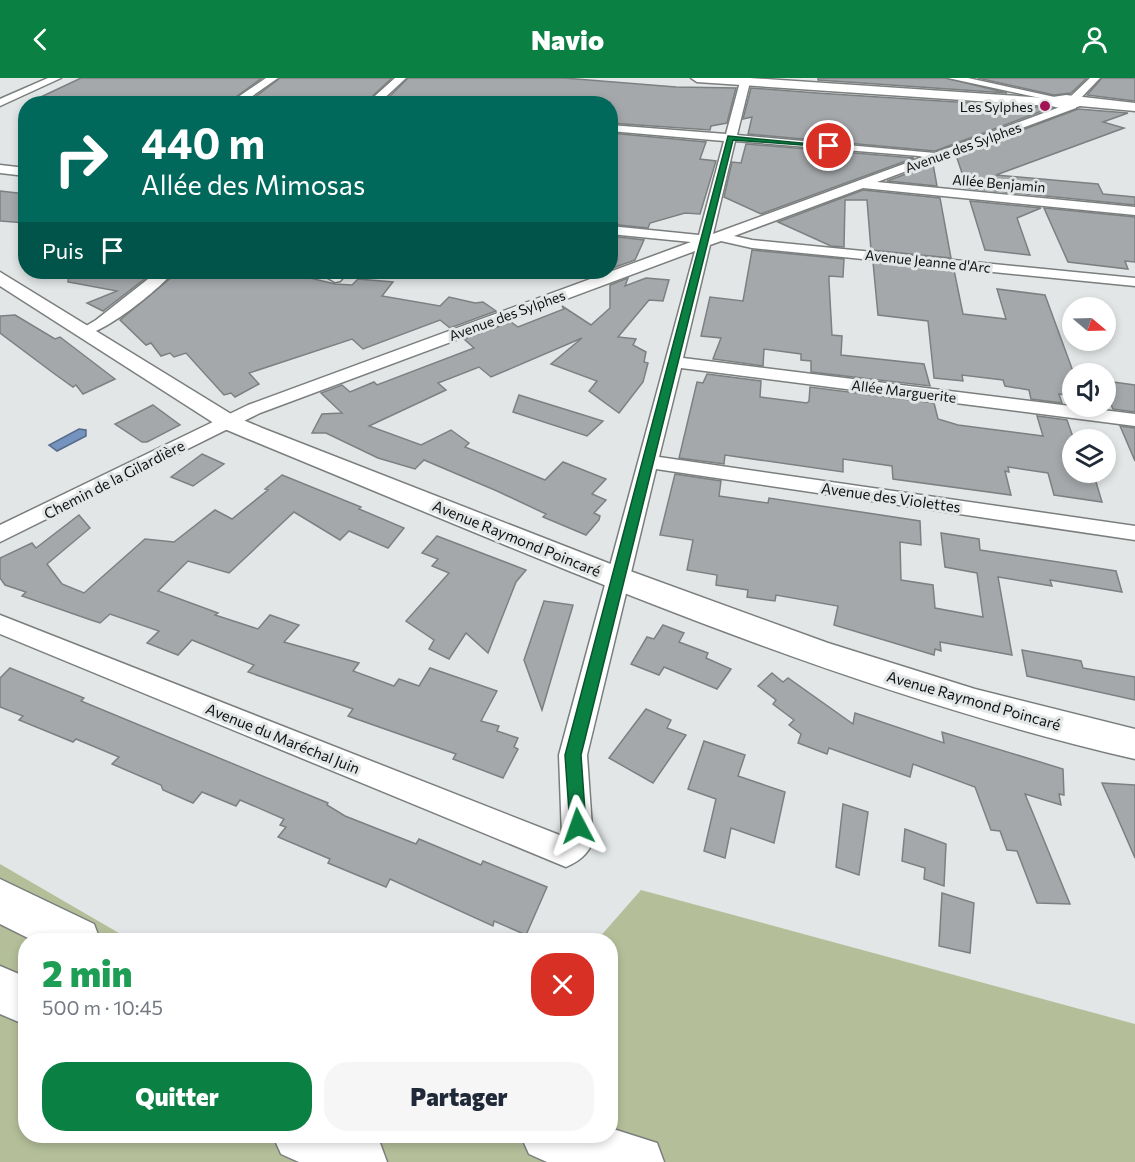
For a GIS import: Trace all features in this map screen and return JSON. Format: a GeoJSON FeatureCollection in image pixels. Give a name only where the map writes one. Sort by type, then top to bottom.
{"type":"FeatureCollection","features":[{"type":"Feature","properties":{"kind":"highway"},"geometry":{"type":"LineString","coordinates":[[0,901],[64,933]]}},
{"type":"Feature","properties":{"kind":"highway"},"geometry":{"type":"LineString","coordinates":[[0,989],[18,998]]}},
{"type":"Feature","properties":{"kind":"highway"},"geometry":{"type":"LineString","coordinates":[[572,1143],[638,1162]]}},
{"type":"Feature","properties":{"kind":"highway"},"geometry":{"type":"LineString","coordinates":[[313,1147],[361,1162]]}},
{"type":"Feature","properties":{"kind":"street"},"geometry":{"type":"LineString","coordinates":[[1,103],[56,78]]}},
{"type":"Feature","properties":{"kind":"street"},"geometry":{"type":"LineString","coordinates":[[245,96],[273,78]]}},
{"type":"Feature","properties":{"kind":"street"},"geometry":{"type":"LineString","coordinates":[[380,96],[401,78]]}},
{"type":"Feature","properties":{"kind":"street"},"geometry":{"type":"LineString","coordinates":[[697,78],[1135,107]]}},
{"type":"Feature","properties":{"kind":"street"},"geometry":{"type":"LineString","coordinates":[[953,78],[1066,102]]}},
{"type":"Feature","properties":{"kind":"street"},"geometry":{"type":"LineString","coordinates":[[1007,78],[1066,102]]}},
{"type":"Feature","properties":{"kind":"street"},"geometry":{"type":"LineString","coordinates":[[1066,102],[1095,78]]}},
{"type":"Feature","properties":{"kind":"street"},"geometry":{"type":"LineString","coordinates":[[617,578],[673,362],[712,240],[730,138],[745,80]]}},
{"type":"Feature","properties":{"kind":"street","name":"Avenue des Sylphes"},"geometry":{"type":"LineString","coordinates":[[618,275],[936,157],[1066,102]]}},
{"type":"Feature","properties":{"kind":"street"},"geometry":{"type":"LineString","coordinates":[[1,103],[18,104]]}},
{"type":"Feature","properties":{"kind":"street"},"geometry":{"type":"LineString","coordinates":[[618,129],[919,153],[936,157]]}},
{"type":"Feature","properties":{"kind":"street"},"geometry":{"type":"LineString","coordinates":[[0,169],[18,171]]}},
{"type":"Feature","properties":{"kind":"street","name":"Allée Benjamin"},"geometry":{"type":"LineString","coordinates":[[862,184],[1135,211]]}},
{"type":"Feature","properties":{"kind":"street","name":"Avenue Jeanne d'Arc"},"geometry":{"type":"LineString","coordinates":[[618,231],[1135,282]]}},
{"type":"Feature","properties":{"kind":"street","name":"Avenue Raymond Poincaré"},"geometry":{"type":"LineString","coordinates":[[0,278],[228,422],[617,578],[804,647],[945,694],[1135,744]]}},
{"type":"Feature","properties":{"kind":"street"},"geometry":{"type":"LineString","coordinates":[[84,332],[102,322],[157,279]]}},
{"type":"Feature","properties":{"kind":"street","name":"Avenue des Sylphes"},"geometry":{"type":"LineString","coordinates":[[228,422],[254,409],[606,279]]}},
{"type":"Feature","properties":{"kind":"street","name":"Allée Marguerite"},"geometry":{"type":"LineString","coordinates":[[673,362],[1135,420]]}},
{"type":"Feature","properties":{"kind":"street","name":"Chemin de la Gilardière"},"geometry":{"type":"LineString","coordinates":[[0,534],[228,422]]}},
{"type":"Feature","properties":{"kind":"street","name":"Avenue des Violettes"},"geometry":{"type":"LineString","coordinates":[[647,461],[1135,533]]}},
{"type":"Feature","properties":{"kind":"street","name":"Avenue du Maréchal Juin"},"geometry":{"type":"LineString","coordinates":[[0,624],[566,852],[578,842],[573,755],[617,578]]}},
{"type":"Feature","properties":{"kind":"green space"},"geometry":{"type":"Polygon","coordinates":[[[0,864],[119,933],[18,933],[18,1143],[618,1143],[618,933],[603,933],[641,890],[1135,1024],[1135,1162],[0,1162],[0,864]]]}},
{"type":"Feature","properties":{"kind":"water"},"geometry":{"type":"Polygon","coordinates":[[[79,429],[86,430],[86,436],[57,451],[49,445],[79,429]]]}},
{"type":"Feature","properties":{"kind":"building"},"geometry":{"type":"Polygon","coordinates":[[[81,78],[262,78],[237,96],[43,96],[81,78]]]}},
{"type":"Feature","properties":{"kind":"building"},"geometry":{"type":"Polygon","coordinates":[[[280,78],[392,78],[373,96],[256,96],[280,78]]]}},
{"type":"Feature","properties":{"kind":"building"},"geometry":{"type":"Polygon","coordinates":[[[408,78],[564,78],[676,87],[736,88],[727,123],[711,126],[710,130],[618,124],[618,96],[390,96],[408,78]]]}},
{"type":"Feature","properties":{"kind":"building"},"geometry":{"type":"Polygon","coordinates":[[[818,78],[946,78],[1007,93],[818,80],[818,78]]]}},
{"type":"Feature","properties":{"kind":"building"},"geometry":{"type":"Polygon","coordinates":[[[978,78],[1087,78],[1071,93],[1054,95],[978,78]]]}},
{"type":"Feature","properties":{"kind":"building"},"geometry":{"type":"Polygon","coordinates":[[[1102,78],[1135,78],[1135,101],[1087,95],[1102,78]]]}},
{"type":"Feature","properties":{"kind":"building"},"geometry":{"type":"Polygon","coordinates":[[[751,88],[1050,108],[935,151],[748,134],[752,117],[743,119],[751,88]]]}},
{"type":"Feature","properties":{"kind":"building"},"geometry":{"type":"Polygon","coordinates":[[[1078,109],[1128,113],[1103,122],[1124,128],[996,175],[1098,184],[1103,194],[1135,197],[1135,205],[967,188],[956,155],[1078,109]]]}},
{"type":"Feature","properties":{"kind":"building"},"geometry":{"type":"Polygon","coordinates":[[[618,134],[706,142],[700,159],[716,161],[700,214],[685,213],[650,223],[648,228],[618,225],[618,134]]]}},
{"type":"Feature","properties":{"kind":"building"},"geometry":{"type":"Polygon","coordinates":[[[746,144],[914,158],[761,214],[724,197],[732,162],[741,163],[746,144]]]}},
{"type":"Feature","properties":{"kind":"building"},"geometry":{"type":"Polygon","coordinates":[[[933,164],[937,186],[887,181],[933,164]]]}},
{"type":"Feature","properties":{"kind":"building"},"geometry":{"type":"Polygon","coordinates":[[[863,190],[940,198],[951,258],[871,250],[867,200],[845,200],[844,247],[831,246],[778,222],[863,190]]]}},
{"type":"Feature","properties":{"kind":"building"},"geometry":{"type":"Polygon","coordinates":[[[0,191],[18,193],[18,222],[0,221],[0,191]]]}},
{"type":"Feature","properties":{"kind":"building"},"geometry":{"type":"Polygon","coordinates":[[[970,201],[1041,208],[1017,218],[1030,255],[985,250],[970,201]]]}},
{"type":"Feature","properties":{"kind":"building"},"geometry":{"type":"Polygon","coordinates":[[[1044,208],[1135,217],[1135,262],[1125,261],[1128,269],[1068,262],[1044,208]]]}},
{"type":"Feature","properties":{"kind":"building"},"geometry":{"type":"Polygon","coordinates":[[[618,237],[644,240],[635,260],[618,266],[618,237]]]}},
{"type":"Feature","properties":{"kind":"building"},"geometry":{"type":"Polygon","coordinates":[[[752,250],[844,259],[843,277],[829,276],[832,335],[842,336],[841,355],[924,364],[930,386],[811,372],[811,361],[801,360],[801,354],[764,349],[763,366],[713,359],[721,338],[701,336],[710,297],[743,301],[752,250]]]}},
{"type":"Feature","properties":{"kind":"building"},"geometry":{"type":"Polygon","coordinates":[[[873,262],[954,270],[963,314],[1006,319],[997,289],[1045,295],[1062,341],[1062,351],[1066,351],[1070,363],[1062,363],[1062,394],[1059,394],[1062,403],[1031,399],[1029,390],[1005,386],[1003,380],[962,375],[963,381],[934,378],[928,321],[878,315],[873,262]]]}},
{"type":"Feature","properties":{"kind":"building"},"geometry":{"type":"Polygon","coordinates":[[[628,278],[625,286],[646,278],[669,280],[663,301],[649,300],[618,337],[636,339],[633,345],[646,352],[644,362],[648,363],[643,382],[619,413],[589,391],[597,381],[551,364],[582,338],[491,377],[479,367],[438,383],[446,390],[369,426],[421,445],[451,430],[469,443],[465,447],[545,480],[563,462],[606,479],[592,494],[606,500],[594,513],[600,516],[599,520],[586,535],[543,517],[546,514],[497,491],[424,460],[415,469],[378,458],[326,433],[312,433],[322,414],[342,413],[321,393],[342,385],[350,392],[374,382],[377,385],[474,348],[464,339],[511,322],[518,327],[564,309],[562,306],[591,325],[610,308],[610,285],[628,278]]]}},
{"type":"Feature","properties":{"kind":"building"},"geometry":{"type":"Polygon","coordinates":[[[68,279],[145,279],[103,311],[87,303],[117,291],[68,282],[68,279]]]}},
{"type":"Feature","properties":{"kind":"building"},"geometry":{"type":"Polygon","coordinates":[[[170,279],[314,279],[352,285],[358,279],[393,282],[382,296],[440,306],[449,297],[475,303],[483,302],[496,311],[450,328],[440,320],[363,349],[352,339],[249,373],[259,384],[235,397],[231,393],[224,395],[186,353],[174,357],[170,353],[161,356],[151,343],[146,345],[120,320],[170,279]]]}},
{"type":"Feature","properties":{"kind":"building"},"geometry":{"type":"Polygon","coordinates":[[[15,315],[55,339],[60,337],[115,379],[83,394],[76,385],[73,387],[0,333],[0,316],[15,315]]]}},
{"type":"Feature","properties":{"kind":"building"},"geometry":{"type":"Polygon","coordinates":[[[707,374],[761,381],[760,397],[807,403],[810,387],[934,403],[938,419],[958,425],[1043,436],[1037,416],[1067,420],[1070,429],[1062,429],[1062,483],[1096,483],[1102,502],[1054,495],[1048,473],[1008,467],[1009,472],[1005,471],[1011,495],[893,479],[892,466],[843,459],[843,472],[725,455],[724,464],[679,458],[697,382],[703,383],[707,374]]]}},
{"type":"Feature","properties":{"kind":"building"},"geometry":{"type":"Polygon","coordinates":[[[1116,382],[1135,385],[1135,412],[1116,409],[1116,382]]]}},
{"type":"Feature","properties":{"kind":"building"},"geometry":{"type":"Polygon","coordinates":[[[519,395],[603,421],[587,436],[513,412],[519,395]]]}},
{"type":"Feature","properties":{"kind":"building"},"geometry":{"type":"Polygon","coordinates":[[[153,405],[180,425],[147,442],[142,442],[115,424],[153,405]]]}},
{"type":"Feature","properties":{"kind":"building"},"geometry":{"type":"Polygon","coordinates":[[[1120,426],[1135,428],[1135,461],[1120,426]]]}},
{"type":"Feature","properties":{"kind":"building"},"geometry":{"type":"Polygon","coordinates":[[[202,454],[224,464],[193,486],[171,477],[202,454]]]}},
{"type":"Feature","properties":{"kind":"building"},"geometry":{"type":"Polygon","coordinates":[[[675,474],[721,481],[719,496],[768,503],[769,498],[920,521],[921,545],[900,542],[901,580],[933,585],[935,608],[983,617],[977,573],[945,567],[941,533],[979,539],[980,550],[1116,571],[1122,592],[1050,580],[1052,586],[998,577],[1012,655],[940,642],[941,651],[935,649],[934,655],[834,625],[838,606],[776,595],[775,601],[747,597],[748,590],[716,585],[717,575],[687,570],[693,540],[660,535],[675,474]]]}},
{"type":"Feature","properties":{"kind":"building"},"geometry":{"type":"Polygon","coordinates":[[[282,475],[361,507],[359,509],[404,528],[388,548],[349,531],[340,540],[294,512],[229,573],[188,561],[158,591],[218,613],[215,615],[258,629],[270,615],[299,625],[284,642],[359,663],[353,671],[394,686],[399,679],[419,686],[430,668],[497,691],[481,721],[499,726],[497,731],[518,738],[514,747],[518,749],[503,778],[453,759],[456,754],[348,716],[353,709],[248,672],[254,665],[192,640],[178,655],[147,643],[159,631],[110,614],[100,623],[91,620],[22,596],[26,592],[5,585],[0,578],[0,558],[32,543],[36,548],[79,515],[90,528],[47,564],[62,584],[84,593],[145,539],[174,542],[215,510],[232,519],[268,490],[265,489],[282,475]]]}},
{"type":"Feature","properties":{"kind":"building"},"geometry":{"type":"Polygon","coordinates":[[[437,536],[526,570],[516,582],[488,653],[466,633],[449,659],[429,649],[434,640],[406,621],[449,573],[432,566],[438,559],[422,553],[437,536]]]}},
{"type":"Feature","properties":{"kind":"building"},"geometry":{"type":"Polygon","coordinates":[[[544,601],[573,605],[542,710],[524,660],[544,601]]]}},
{"type":"Feature","properties":{"kind":"building"},"geometry":{"type":"Polygon","coordinates":[[[663,625],[684,633],[679,642],[708,653],[706,658],[731,669],[717,689],[664,667],[659,675],[631,664],[647,637],[654,639],[663,625]]]}},
{"type":"Feature","properties":{"kind":"building"},"geometry":{"type":"Polygon","coordinates":[[[1022,650],[1081,661],[1083,668],[1135,677],[1135,700],[1027,676],[1022,650]]]}},
{"type":"Feature","properties":{"kind":"building"},"geometry":{"type":"Polygon","coordinates":[[[10,668],[84,698],[81,701],[328,803],[327,805],[345,816],[416,844],[419,839],[481,865],[483,861],[547,887],[527,933],[521,933],[494,921],[493,926],[390,879],[386,887],[328,863],[330,859],[278,837],[286,827],[280,825],[284,819],[240,800],[236,806],[202,792],[193,803],[163,790],[161,785],[112,764],[119,757],[76,739],[73,742],[19,720],[23,716],[0,707],[0,678],[10,668]]]}},
{"type":"Feature","properties":{"kind":"building"},"geometry":{"type":"Polygon","coordinates":[[[772,673],[783,682],[788,678],[853,724],[855,713],[944,743],[942,732],[1063,769],[1064,795],[1059,794],[1061,805],[1025,794],[1070,904],[1037,903],[1017,851],[1007,850],[1000,831],[991,830],[975,787],[913,764],[910,777],[829,748],[827,754],[798,743],[801,734],[789,725],[794,720],[773,704],[776,700],[758,686],[772,673]]]}},
{"type":"Feature","properties":{"kind":"building"},"geometry":{"type":"Polygon","coordinates":[[[646,709],[671,720],[667,728],[686,735],[653,783],[609,758],[646,709]]]}},
{"type":"Feature","properties":{"kind":"building"},"geometry":{"type":"Polygon","coordinates":[[[704,741],[745,755],[738,776],[785,792],[774,843],[731,828],[725,858],[704,851],[716,799],[688,789],[704,741]]]}},
{"type":"Feature","properties":{"kind":"building"},"geometry":{"type":"Polygon","coordinates":[[[1102,783],[1135,785],[1135,858],[1115,812],[1102,783]]]}},
{"type":"Feature","properties":{"kind":"building"},"geometry":{"type":"Polygon","coordinates":[[[843,804],[868,812],[859,875],[836,867],[843,804]]]}},
{"type":"Feature","properties":{"kind":"building"},"geometry":{"type":"Polygon","coordinates":[[[905,829],[946,844],[944,886],[924,879],[925,868],[902,861],[905,829]]]}},
{"type":"Feature","properties":{"kind":"building"},"geometry":{"type":"Polygon","coordinates":[[[942,893],[974,903],[970,953],[939,946],[942,893]]]}},
{"type":"Feature","properties":{"kind":"place","name":"Les Sylphes"},"geometry":{"type":"Point","coordinates":[1045,106]}},
{"type":"Feature","properties":{"kind":"route"},"geometry":{"type":"LineString","coordinates":[[578,826],[573,755],[730,138],[829,146]]}}]}
